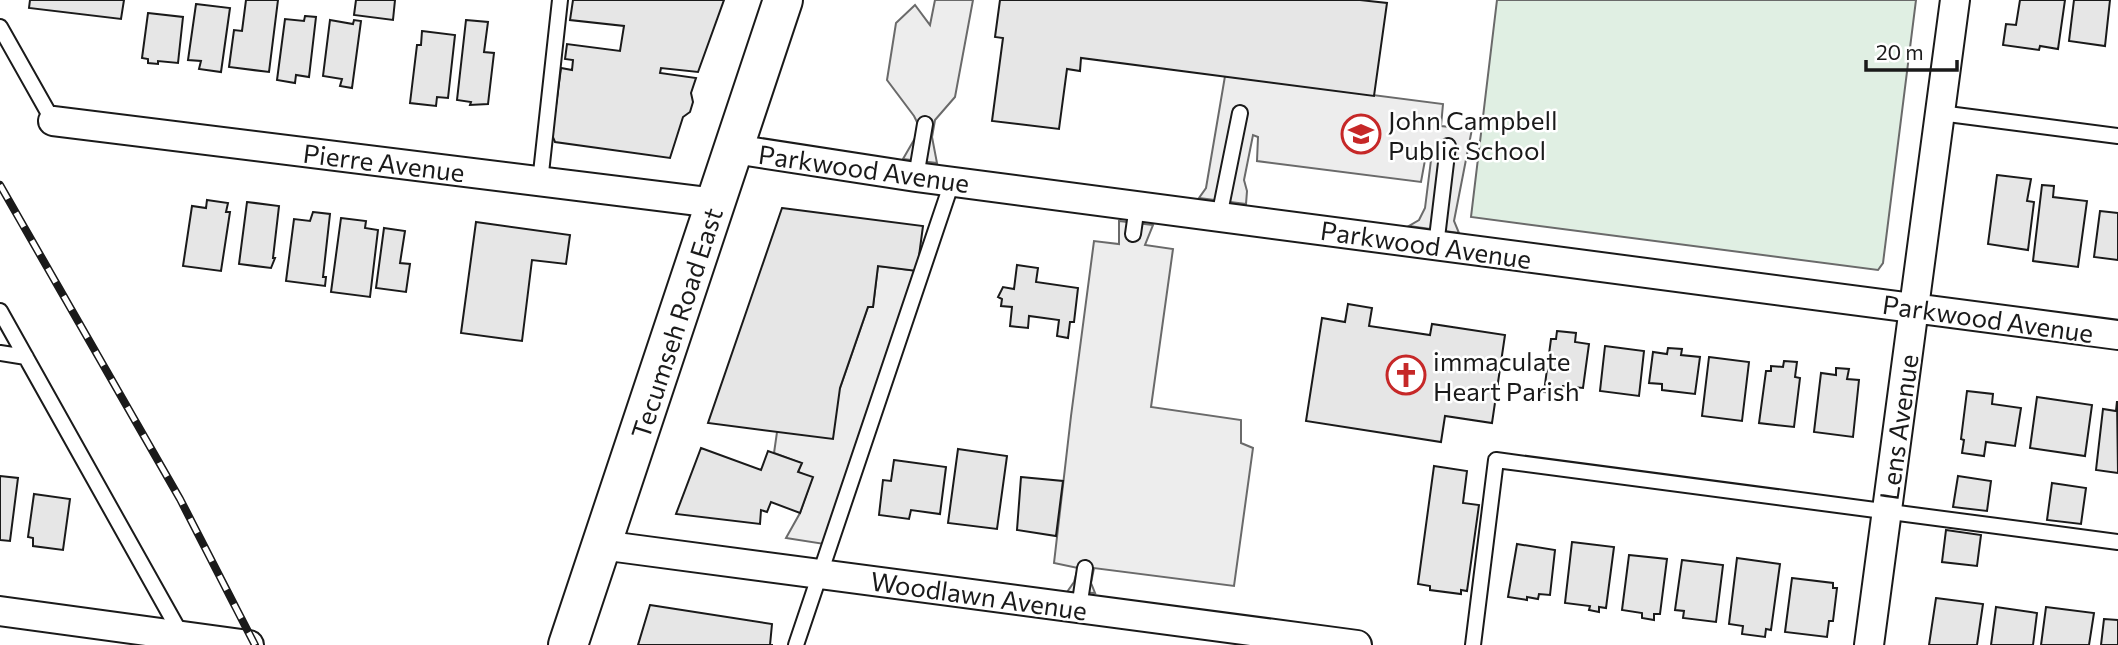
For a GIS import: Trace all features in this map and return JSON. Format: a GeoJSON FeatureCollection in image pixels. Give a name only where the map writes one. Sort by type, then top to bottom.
{"type":"FeatureCollection","features":[{"type":"Feature","properties":{"kind":"main road","name":"Tecumseh Road East"},"geometry":{"type":"LineString","coordinates":[[568,645],[783,0]]}},
{"type":"Feature","properties":{"kind":"street","name":"Lens Avenue"},"geometry":{"type":"LineString","coordinates":[[1870,645],[1955,0]]}},
{"type":"Feature","properties":{"kind":"street","name":"Pierre Avenue"},"geometry":{"type":"LineString","coordinates":[[52,121],[715,203]]}},
{"type":"Feature","properties":{"kind":"street","name":"Parkwood Avenue"},"geometry":{"type":"LineString","coordinates":[[734,149],[952,182],[2118,335]]}},
{"type":"Feature","properties":{"kind":"street","name":"Woodlawn Avenue"},"geometry":{"type":"LineString","coordinates":[[601,545],[1357,645]]}},
{"type":"Feature","properties":{"kind":"street"},"geometry":{"type":"LineString","coordinates":[[0,611],[249,645]]}},
{"type":"Feature","properties":{"kind":"lane"},"geometry":{"type":"LineString","coordinates":[[540,182],[559,0]]}},
{"type":"Feature","properties":{"kind":"lane"},"geometry":{"type":"LineString","coordinates":[[0,27],[52,121]]}},
{"type":"Feature","properties":{"kind":"lane"},"geometry":{"type":"LineString","coordinates":[[1219,217],[1240,113]]}},
{"type":"Feature","properties":{"kind":"lane"},"geometry":{"type":"LineString","coordinates":[[1940,113],[2118,136]]}},
{"type":"Feature","properties":{"kind":"lane"},"geometry":{"type":"LineString","coordinates":[[916,177],[925,124]]}},
{"type":"Feature","properties":{"kind":"lane"},"geometry":{"type":"LineString","coordinates":[[1436,246],[1448,146]]}},
{"type":"Feature","properties":{"kind":"lane"},"geometry":{"type":"LineString","coordinates":[[796,645],[952,182]]}},
{"type":"Feature","properties":{"kind":"lane"},"geometry":{"type":"LineString","coordinates":[[1133,234],[1137,206]]}},
{"type":"Feature","properties":{"kind":"lane"},"geometry":{"type":"LineString","coordinates":[[0,311],[182,636]]}},
{"type":"Feature","properties":{"kind":"lane"},"geometry":{"type":"LineString","coordinates":[[0,354],[26,357]]}},
{"type":"Feature","properties":{"kind":"lane"},"geometry":{"type":"LineString","coordinates":[[1473,645],[1496,460],[2118,542]]}},
{"type":"Feature","properties":{"kind":"lane"},"geometry":{"type":"LineString","coordinates":[[1079,608],[1085,568]]}},
{"type":"Feature","properties":{"kind":"green space"},"geometry":{"type":"Polygon","coordinates":[[[1497,0],[1916,0],[1883,263],[1878,270],[1471,217],[1497,0]]]}},
{"type":"Feature","properties":{"kind":"shaded area"},"geometry":{"type":"Polygon","coordinates":[[[935,0],[973,0],[955,97],[935,120],[932,137],[937,163],[903,159],[918,133],[919,126],[887,80],[896,23],[915,5],[930,25],[935,0]]]}},
{"type":"Feature","properties":{"kind":"shaded area"},"geometry":{"type":"Polygon","coordinates":[[[1225,76],[1443,104],[1441,126],[1472,129],[1454,221],[1459,233],[1409,226],[1419,220],[1425,208],[1431,160],[1425,160],[1421,182],[1257,161],[1258,137],[1253,135],[1244,180],[1246,204],[1199,198],[1206,188],[1225,76]]]}},
{"type":"Feature","properties":{"kind":"shaded area"},"geometry":{"type":"Polygon","coordinates":[[[1119,221],[1153,225],[1145,245],[1173,249],[1151,407],[1241,420],[1241,443],[1253,448],[1234,586],[1094,568],[1091,583],[1095,593],[1067,592],[1074,582],[1078,568],[1054,563],[1094,241],[1119,244],[1119,221]]]}},
{"type":"Feature","properties":{"kind":"shaded area"},"geometry":{"type":"Polygon","coordinates":[[[878,266],[917,271],[824,544],[786,538],[800,513],[812,478],[798,472],[801,463],[774,453],[777,432],[840,388],[868,307],[873,307],[878,266]]]}},
{"type":"Feature","properties":{"kind":"building"},"geometry":{"type":"Polygon","coordinates":[[[30,0],[124,0],[121,19],[29,8],[30,0]]]}},
{"type":"Feature","properties":{"kind":"building"},"geometry":{"type":"Polygon","coordinates":[[[246,0],[278,0],[269,72],[229,67],[234,30],[242,31],[246,0]]]}},
{"type":"Feature","properties":{"kind":"building"},"geometry":{"type":"Polygon","coordinates":[[[356,0],[395,0],[393,20],[354,15],[356,0]]]}},
{"type":"Feature","properties":{"kind":"building"},"geometry":{"type":"Polygon","coordinates":[[[573,0],[724,0],[698,72],[661,68],[660,73],[696,78],[691,93],[693,102],[690,112],[683,117],[670,158],[555,142],[552,135],[561,68],[572,70],[573,60],[565,59],[567,44],[620,51],[624,26],[570,20],[573,0]]]}},
{"type":"Feature","properties":{"kind":"building"},"geometry":{"type":"Polygon","coordinates":[[[1000,0],[1360,0],[1387,3],[1374,96],[1081,58],[1080,71],[1067,69],[1059,129],[992,121],[1003,38],[995,37],[1000,0]]]}},
{"type":"Feature","properties":{"kind":"building"},"geometry":{"type":"Polygon","coordinates":[[[2020,0],[2065,0],[2058,49],[2040,46],[2039,50],[2003,45],[2006,24],[2016,25],[2020,0]]]}},
{"type":"Feature","properties":{"kind":"building"},"geometry":{"type":"Polygon","coordinates":[[[2074,0],[2110,0],[2105,46],[2069,41],[2074,0]]]}},
{"type":"Feature","properties":{"kind":"building"},"geometry":{"type":"Polygon","coordinates":[[[196,4],[230,8],[221,72],[199,69],[201,61],[188,60],[196,4]]]}},
{"type":"Feature","properties":{"kind":"building"},"geometry":{"type":"Polygon","coordinates":[[[148,13],[183,17],[178,63],[148,63],[148,59],[142,58],[148,13]]]}},
{"type":"Feature","properties":{"kind":"building"},"geometry":{"type":"Polygon","coordinates":[[[305,16],[316,17],[309,77],[296,75],[295,83],[277,80],[285,19],[304,21],[305,16]]]}},
{"type":"Feature","properties":{"kind":"building"},"geometry":{"type":"Polygon","coordinates":[[[330,20],[353,24],[354,20],[361,21],[352,88],[340,86],[342,79],[323,76],[330,20]]]}},
{"type":"Feature","properties":{"kind":"building"},"geometry":{"type":"Polygon","coordinates":[[[466,20],[488,22],[484,52],[494,53],[488,104],[470,105],[471,102],[457,100],[466,20]]]}},
{"type":"Feature","properties":{"kind":"building"},"geometry":{"type":"Polygon","coordinates":[[[422,31],[455,35],[448,98],[437,97],[436,106],[410,103],[417,45],[421,45],[422,31]]]}},
{"type":"Feature","properties":{"kind":"building"},"geometry":{"type":"Polygon","coordinates":[[[1997,175],[2031,179],[2027,201],[2034,202],[2028,250],[1988,244],[1997,175]]]}},
{"type":"Feature","properties":{"kind":"building"},"geometry":{"type":"Polygon","coordinates":[[[2042,185],[2054,186],[2053,197],[2087,201],[2078,267],[2033,261],[2042,185]]]}},
{"type":"Feature","properties":{"kind":"building"},"geometry":{"type":"Polygon","coordinates":[[[207,200],[228,203],[226,212],[230,212],[221,271],[183,266],[192,206],[206,208],[207,200]]]}},
{"type":"Feature","properties":{"kind":"building"},"geometry":{"type":"Polygon","coordinates":[[[247,202],[279,206],[275,258],[271,268],[239,264],[247,202]]]}},
{"type":"Feature","properties":{"kind":"building"},"geometry":{"type":"Polygon","coordinates":[[[782,208],[923,226],[917,271],[878,266],[873,307],[868,307],[840,388],[833,439],[708,423],[782,208]]]}},
{"type":"Feature","properties":{"kind":"building"},"geometry":{"type":"Polygon","coordinates":[[[2100,211],[2118,213],[2118,260],[2094,257],[2100,211]]]}},
{"type":"Feature","properties":{"kind":"building"},"geometry":{"type":"Polygon","coordinates":[[[313,212],[330,214],[323,277],[326,277],[325,286],[286,281],[294,219],[310,221],[313,212]]]}},
{"type":"Feature","properties":{"kind":"building"},"geometry":{"type":"Polygon","coordinates":[[[341,218],[366,221],[365,228],[378,230],[370,297],[331,292],[341,218]]]}},
{"type":"Feature","properties":{"kind":"building"},"geometry":{"type":"Polygon","coordinates":[[[476,222],[570,235],[566,264],[532,260],[522,341],[461,333],[476,222]]]}},
{"type":"Feature","properties":{"kind":"building"},"geometry":{"type":"Polygon","coordinates":[[[384,228],[405,231],[400,263],[410,264],[406,292],[376,288],[384,228]]]}},
{"type":"Feature","properties":{"kind":"building"},"geometry":{"type":"Polygon","coordinates":[[[1017,265],[1038,268],[1036,282],[1078,288],[1074,322],[1070,322],[1068,338],[1057,336],[1059,320],[1029,316],[1028,328],[1010,326],[1012,307],[1001,306],[1002,299],[998,297],[1003,287],[1014,289],[1017,265]]]}},
{"type":"Feature","properties":{"kind":"building","name":"immaculate Heart Parish"},"geometry":{"type":"Polygon","coordinates":[[[1348,304],[1372,308],[1369,326],[1430,335],[1432,324],[1505,335],[1492,423],[1445,416],[1441,442],[1306,421],[1322,318],[1345,322],[1348,304]]]}},
{"type":"Feature","properties":{"kind":"building"},"geometry":{"type":"Polygon","coordinates":[[[1557,331],[1576,333],[1575,342],[1589,344],[1583,388],[1563,386],[1562,393],[1544,392],[1551,339],[1556,339],[1557,331]]]}},
{"type":"Feature","properties":{"kind":"building"},"geometry":{"type":"Polygon","coordinates":[[[1605,346],[1644,351],[1639,396],[1600,391],[1605,346]]]}},
{"type":"Feature","properties":{"kind":"building"},"geometry":{"type":"Polygon","coordinates":[[[1668,348],[1682,349],[1681,355],[1700,357],[1695,394],[1662,390],[1662,384],[1649,383],[1653,352],[1667,354],[1668,348]]]}},
{"type":"Feature","properties":{"kind":"building"},"geometry":{"type":"Polygon","coordinates":[[[1709,357],[1749,362],[1742,421],[1702,416],[1709,357]]]}},
{"type":"Feature","properties":{"kind":"building"},"geometry":{"type":"Polygon","coordinates":[[[1784,361],[1797,362],[1795,377],[1800,378],[1794,427],[1759,423],[1766,371],[1771,371],[1771,366],[1783,367],[1784,361]]]}},
{"type":"Feature","properties":{"kind":"building"},"geometry":{"type":"Polygon","coordinates":[[[1836,368],[1849,369],[1847,379],[1859,380],[1853,437],[1814,432],[1821,373],[1836,375],[1836,368]]]}},
{"type":"Feature","properties":{"kind":"building"},"geometry":{"type":"Polygon","coordinates":[[[1967,391],[1993,394],[1992,404],[2021,408],[2015,446],[1986,442],[1984,456],[1962,453],[1964,440],[1961,439],[1967,391]]]}},
{"type":"Feature","properties":{"kind":"building"},"geometry":{"type":"Polygon","coordinates":[[[2037,397],[2092,405],[2085,456],[2030,448],[2037,397]]]}},
{"type":"Feature","properties":{"kind":"building"},"geometry":{"type":"Polygon","coordinates":[[[2117,401],[2118,473],[2096,470],[2103,409],[2116,411],[2117,401]]]}},
{"type":"Feature","properties":{"kind":"building"},"geometry":{"type":"Polygon","coordinates":[[[701,448],[761,470],[768,451],[802,463],[798,472],[813,477],[800,513],[771,502],[767,512],[761,510],[760,524],[676,514],[701,448]]]}},
{"type":"Feature","properties":{"kind":"building"},"geometry":{"type":"Polygon","coordinates":[[[958,449],[1007,456],[997,529],[948,523],[958,449]]]}},
{"type":"Feature","properties":{"kind":"building"},"geometry":{"type":"Polygon","coordinates":[[[894,460],[946,467],[940,514],[911,510],[909,519],[879,515],[883,480],[891,481],[894,460]]]}},
{"type":"Feature","properties":{"kind":"building"},"geometry":{"type":"Polygon","coordinates":[[[1434,466],[1467,471],[1463,503],[1479,505],[1467,591],[1461,590],[1461,594],[1430,590],[1430,586],[1418,584],[1434,466]]]}},
{"type":"Feature","properties":{"kind":"building"},"geometry":{"type":"Polygon","coordinates":[[[0,476],[18,478],[10,541],[0,540],[0,476]]]}},
{"type":"Feature","properties":{"kind":"building"},"geometry":{"type":"Polygon","coordinates":[[[1958,476],[1991,481],[1987,511],[1953,507],[1958,476]]]}},
{"type":"Feature","properties":{"kind":"building"},"geometry":{"type":"Polygon","coordinates":[[[1021,477],[1063,481],[1056,536],[1017,530],[1021,477]]]}},
{"type":"Feature","properties":{"kind":"building"},"geometry":{"type":"Polygon","coordinates":[[[2052,483],[2086,488],[2081,524],[2047,520],[2052,483]]]}},
{"type":"Feature","properties":{"kind":"building"},"geometry":{"type":"Polygon","coordinates":[[[34,494],[70,499],[63,550],[33,546],[33,538],[28,537],[34,494]]]}},
{"type":"Feature","properties":{"kind":"building"},"geometry":{"type":"Polygon","coordinates":[[[1946,530],[1981,535],[1977,566],[1942,562],[1946,530]]]}},
{"type":"Feature","properties":{"kind":"building"},"geometry":{"type":"Polygon","coordinates":[[[1572,542],[1614,547],[1606,608],[1599,607],[1599,612],[1589,610],[1590,606],[1565,603],[1572,542]]]}},
{"type":"Feature","properties":{"kind":"building"},"geometry":{"type":"Polygon","coordinates":[[[1517,544],[1555,550],[1550,595],[1539,594],[1538,599],[1527,597],[1527,600],[1508,597],[1517,544]]]}},
{"type":"Feature","properties":{"kind":"building"},"geometry":{"type":"Polygon","coordinates":[[[1629,555],[1667,559],[1660,614],[1654,614],[1654,620],[1642,618],[1642,613],[1622,610],[1629,555]]]}},
{"type":"Feature","properties":{"kind":"building"},"geometry":{"type":"Polygon","coordinates":[[[1737,558],[1780,564],[1771,630],[1766,629],[1765,637],[1742,634],[1743,626],[1729,624],[1737,558]]]}},
{"type":"Feature","properties":{"kind":"building"},"geometry":{"type":"Polygon","coordinates":[[[1682,560],[1723,565],[1716,622],[1683,618],[1684,611],[1675,610],[1682,560]]]}},
{"type":"Feature","properties":{"kind":"building"},"geometry":{"type":"Polygon","coordinates":[[[1792,578],[1833,583],[1833,588],[1837,588],[1833,621],[1829,621],[1827,637],[1785,632],[1792,578]]]}},
{"type":"Feature","properties":{"kind":"building"},"geometry":{"type":"Polygon","coordinates":[[[1936,598],[1983,604],[1977,645],[1929,645],[1936,598]]]}},
{"type":"Feature","properties":{"kind":"building"},"geometry":{"type":"Polygon","coordinates":[[[650,605],[772,624],[770,645],[638,645],[650,605]]]}},
{"type":"Feature","properties":{"kind":"building"},"geometry":{"type":"Polygon","coordinates":[[[1996,607],[2037,613],[2033,645],[1991,645],[1996,607]]]}},
{"type":"Feature","properties":{"kind":"building"},"geometry":{"type":"Polygon","coordinates":[[[2046,607],[2094,613],[2089,645],[2041,645],[2046,607]]]}},
{"type":"Feature","properties":{"kind":"building"},"geometry":{"type":"Polygon","coordinates":[[[2104,619],[2118,620],[2118,645],[2101,645],[2104,619]]]}},
{"type":"Feature","properties":{"kind":"railway"},"geometry":{"type":"LineString","coordinates":[[0,185],[180,499],[255,645]]}},
{"type":"Feature","properties":{"kind":"place","name":"John Campbell Public School"},"geometry":{"type":"Point","coordinates":[1361,134]}},
{"type":"Feature","properties":{"kind":"place","name":"immaculate Heart Parish"},"geometry":{"type":"Point","coordinates":[1406,375]}}]}
